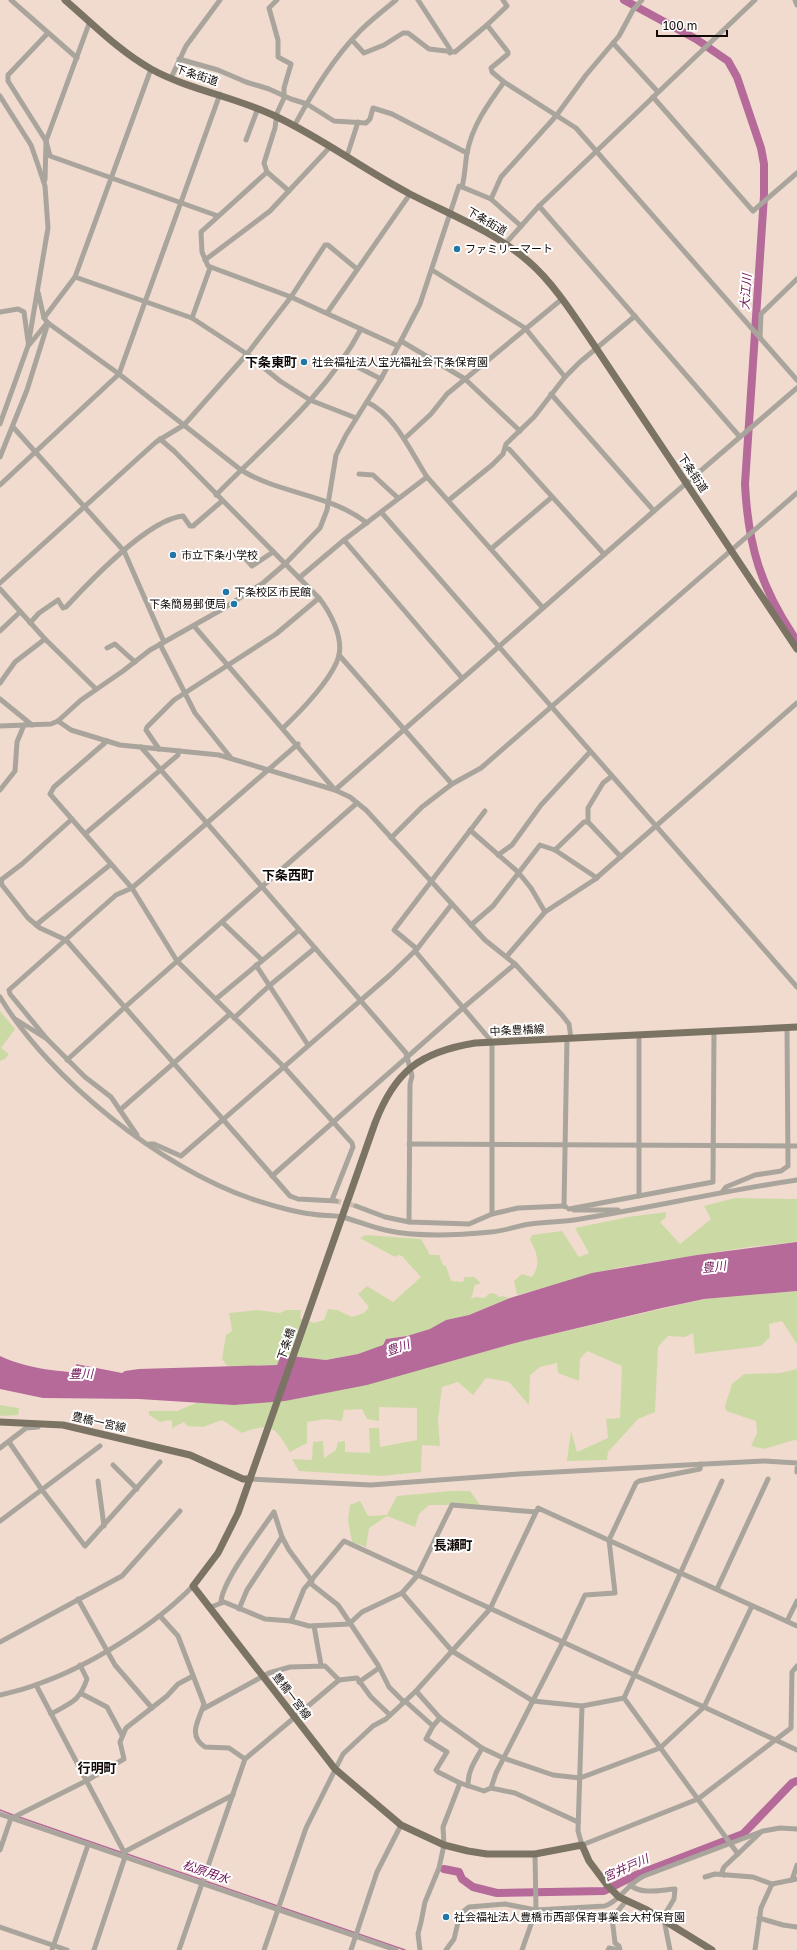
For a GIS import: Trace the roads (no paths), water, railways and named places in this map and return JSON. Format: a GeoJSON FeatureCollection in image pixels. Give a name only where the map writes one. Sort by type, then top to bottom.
{"type":"FeatureCollection","features":[{"type":"Feature","properties":{"kind":"main road","name":"下条街道"},"geometry":{"type":"LineString","coordinates":[[65,0],[127,53],[151,69],[171,78],[220,94],[276,116],[410,194],[489,233],[529,262],[562,299],[596,348],[732,549],[797,649]]}},
{"type":"Feature","properties":{"kind":"main road","name":"中条豊橋線"},"geometry":{"type":"LineString","coordinates":[[342,1217],[382,1104],[399,1079],[410,1067],[435,1052],[451,1046],[492,1042],[797,1027]]}},
{"type":"Feature","properties":{"kind":"main road","name":"下条橋"},"geometry":{"type":"LineString","coordinates":[[250,1479],[342,1217]]}},
{"type":"Feature","properties":{"kind":"main road","name":"豊橋一宮線"},"geometry":{"type":"LineString","coordinates":[[0,1422],[63,1425],[190,1455],[243,1479],[250,1479]]}},
{"type":"Feature","properties":{"kind":"main road"},"geometry":{"type":"LineString","coordinates":[[193,1586],[209,1567],[225,1542],[238,1513],[250,1479]]}},
{"type":"Feature","properties":{"kind":"main road","name":"豊橋一宮線"},"geometry":{"type":"LineString","coordinates":[[193,1586],[211,1607],[335,1769],[401,1826],[444,1845],[487,1854],[536,1854],[582,1845]]}},
{"type":"Feature","properties":{"kind":"main road"},"geometry":{"type":"LineString","coordinates":[[582,1845],[589,1860],[613,1891],[623,1899],[647,1910],[712,1950]]}},
{"type":"Feature","properties":{"kind":"street"},"geometry":{"type":"LineString","coordinates":[[11,0],[77,58]]}},
{"type":"Feature","properties":{"kind":"street"},"geometry":{"type":"LineString","coordinates":[[171,78],[179,59],[220,0]]}},
{"type":"Feature","properties":{"kind":"street"},"geometry":{"type":"LineString","coordinates":[[277,0],[269,8],[278,40],[278,57],[291,64],[284,88],[284,95],[276,116],[275,128],[264,163],[267,172],[289,191]]}},
{"type":"Feature","properties":{"kind":"street"},"geometry":{"type":"LineString","coordinates":[[294,126],[306,104],[352,40],[369,22],[396,0]]}},
{"type":"Feature","properties":{"kind":"street"},"geometry":{"type":"LineString","coordinates":[[418,0],[450,49],[450,53]]}},
{"type":"Feature","properties":{"kind":"street"},"geometry":{"type":"LineString","coordinates":[[352,40],[364,53],[384,45],[403,33],[408,33],[429,49],[450,53],[455,52],[507,6],[503,0]]}},
{"type":"Feature","properties":{"kind":"street"},"geometry":{"type":"LineString","coordinates":[[491,200],[501,177],[556,116],[586,75],[613,43],[636,6],[642,0]]}},
{"type":"Feature","properties":{"kind":"street"},"geometry":{"type":"LineString","coordinates":[[505,244],[539,206],[755,0]]}},
{"type":"Feature","properties":{"kind":"street"},"geometry":{"type":"LineString","coordinates":[[796,0],[797,5]]}},
{"type":"Feature","properties":{"kind":"street"},"geometry":{"type":"LineString","coordinates":[[0,424],[28,344],[38,292],[48,228],[45,186],[46,141],[90,21]]}},
{"type":"Feature","properties":{"kind":"street"},"geometry":{"type":"LineString","coordinates":[[487,25],[508,52],[508,54],[492,68],[492,72],[504,82],[576,128],[797,380]]}},
{"type":"Feature","properties":{"kind":"street"},"geometry":{"type":"LineString","coordinates":[[48,33],[8,75],[8,81],[46,141],[50,156],[218,216]]}},
{"type":"Feature","properties":{"kind":"street"},"geometry":{"type":"LineString","coordinates":[[613,43],[658,92]]}},
{"type":"Feature","properties":{"kind":"street"},"geometry":{"type":"LineString","coordinates":[[179,59],[218,70],[284,95],[306,104],[334,122],[368,122],[373,108],[392,114],[467,153]]}},
{"type":"Feature","properties":{"kind":"street"},"geometry":{"type":"LineString","coordinates":[[28,344],[75,277],[151,69]]}},
{"type":"Feature","properties":{"kind":"street"},"geometry":{"type":"LineString","coordinates":[[462,187],[465,175],[467,153],[480,116],[504,82]]}},
{"type":"Feature","properties":{"kind":"street"},"geometry":{"type":"LineString","coordinates":[[0,485],[119,374],[220,94]]}},
{"type":"Feature","properties":{"kind":"street"},"geometry":{"type":"LineString","coordinates":[[0,96],[31,145],[45,186]]}},
{"type":"Feature","properties":{"kind":"street"},"geometry":{"type":"LineString","coordinates":[[653,97],[753,211],[766,198],[797,173]]}},
{"type":"Feature","properties":{"kind":"street"},"geometry":{"type":"LineString","coordinates":[[246,140],[258,108]]}},
{"type":"Feature","properties":{"kind":"street"},"geometry":{"type":"LineString","coordinates":[[347,156],[358,122]]}},
{"type":"Feature","properties":{"kind":"street"},"geometry":{"type":"LineString","coordinates":[[205,260],[270,211],[330,147]]}},
{"type":"Feature","properties":{"kind":"street"},"geometry":{"type":"LineString","coordinates":[[267,172],[201,232],[202,252],[210,268],[291,297],[361,329],[400,343],[465,379],[520,431]]}},
{"type":"Feature","properties":{"kind":"street"},"geometry":{"type":"LineString","coordinates":[[0,726],[51,724],[58,721],[70,709],[96,689],[162,643],[194,626],[263,584],[285,564],[320,528],[328,502],[336,455],[356,418],[381,380],[420,304],[459,186],[491,200],[521,226]]}},
{"type":"Feature","properties":{"kind":"street"},"geometry":{"type":"LineString","coordinates":[[327,313],[410,194]]}},
{"type":"Feature","properties":{"kind":"street"},"geometry":{"type":"LineString","coordinates":[[539,206],[740,437]]}},
{"type":"Feature","properties":{"kind":"street"},"geometry":{"type":"LineString","coordinates":[[0,583],[160,439],[184,425],[247,354],[291,297],[325,245],[328,245],[357,269]]}},
{"type":"Feature","properties":{"kind":"street"},"geometry":{"type":"LineString","coordinates":[[192,318],[210,268]]}},
{"type":"Feature","properties":{"kind":"street"},"geometry":{"type":"LineString","coordinates":[[432,270],[525,328],[565,377]]}},
{"type":"Feature","properties":{"kind":"street"},"geometry":{"type":"LineString","coordinates":[[75,277],[192,318],[247,354],[280,381],[310,400],[356,418]]}},
{"type":"Feature","properties":{"kind":"street"},"geometry":{"type":"LineString","coordinates":[[760,338],[761,314],[797,279]]}},
{"type":"Feature","properties":{"kind":"street"},"geometry":{"type":"LineString","coordinates":[[0,457],[28,390],[46,320],[38,292]]}},
{"type":"Feature","properties":{"kind":"street"},"geometry":{"type":"LineString","coordinates":[[404,438],[431,414],[447,394],[525,328],[562,299]]}},
{"type":"Feature","properties":{"kind":"street"},"geometry":{"type":"LineString","coordinates":[[0,312],[18,309],[24,312],[26,315],[28,344]]}},
{"type":"Feature","properties":{"kind":"street"},"geometry":{"type":"LineString","coordinates":[[449,500],[492,465],[506,448],[506,444],[541,409],[565,377],[596,348],[635,316]]}},
{"type":"Feature","properties":{"kind":"street"},"geometry":{"type":"LineString","coordinates":[[46,320],[119,374],[241,470],[257,479],[279,488],[328,502],[360,517],[367,523]]}},
{"type":"Feature","properties":{"kind":"street"},"geometry":{"type":"LineString","coordinates":[[216,494],[310,400],[342,359],[361,329]]}},
{"type":"Feature","properties":{"kind":"street"},"geometry":{"type":"LineString","coordinates":[[342,359],[381,380]]}},
{"type":"Feature","properties":{"kind":"street"},"geometry":{"type":"LineString","coordinates":[[335,790],[604,554],[797,388]]}},
{"type":"Feature","properties":{"kind":"street"},"geometry":{"type":"LineString","coordinates":[[551,394],[654,511]]}},
{"type":"Feature","properties":{"kind":"street"},"geometry":{"type":"LineString","coordinates":[[367,402],[385,415],[404,438],[427,477],[449,500],[542,608]]}},
{"type":"Feature","properties":{"kind":"street"},"geometry":{"type":"LineString","coordinates":[[13,427],[124,551],[162,643],[195,714],[231,758]]}},
{"type":"Feature","properties":{"kind":"street"},"geometry":{"type":"LineString","coordinates":[[160,439],[174,451],[299,578],[326,608],[337,634],[339,655],[332,670],[315,694],[283,728]]}},
{"type":"Feature","properties":{"kind":"street"},"geometry":{"type":"LineString","coordinates":[[506,448],[509,449],[604,554]]}},
{"type":"Feature","properties":{"kind":"street"},"geometry":{"type":"LineString","coordinates":[[359,474],[373,475],[398,498]]}},
{"type":"Feature","properties":{"kind":"street"},"geometry":{"type":"LineString","coordinates":[[299,578],[344,540],[427,477]]}},
{"type":"Feature","properties":{"kind":"street"},"geometry":{"type":"LineString","coordinates":[[391,838],[422,807],[452,784],[475,773],[797,493]]}},
{"type":"Feature","properties":{"kind":"street"},"geometry":{"type":"LineString","coordinates":[[491,549],[552,497]]}},
{"type":"Feature","properties":{"kind":"street"},"geometry":{"type":"LineString","coordinates":[[30,623],[39,613],[58,600],[63,608],[66,607],[143,534],[176,517],[183,516],[190,526],[193,526],[222,501]]}},
{"type":"Feature","properties":{"kind":"street"},"geometry":{"type":"LineString","coordinates":[[381,512],[797,987]]}},
{"type":"Feature","properties":{"kind":"street"},"geometry":{"type":"LineString","coordinates":[[344,540],[462,678]]}},
{"type":"Feature","properties":{"kind":"street"},"geometry":{"type":"LineString","coordinates":[[234,556],[244,557],[252,566],[273,552]]}},
{"type":"Feature","properties":{"kind":"street"},"geometry":{"type":"LineString","coordinates":[[0,589],[45,639],[96,689]]}},
{"type":"Feature","properties":{"kind":"street"},"geometry":{"type":"LineString","coordinates":[[160,749],[146,730],[147,727],[174,700],[276,634],[318,598]]}},
{"type":"Feature","properties":{"kind":"street"},"geometry":{"type":"LineString","coordinates":[[0,631],[20,612]]}},
{"type":"Feature","properties":{"kind":"street"},"geometry":{"type":"LineString","coordinates":[[194,626],[298,744],[335,790]]}},
{"type":"Feature","properties":{"kind":"street"},"geometry":{"type":"LineString","coordinates":[[0,683],[15,662],[45,639]]}},
{"type":"Feature","properties":{"kind":"street"},"geometry":{"type":"LineString","coordinates":[[107,648],[115,644],[135,662]]}},
{"type":"Feature","properties":{"kind":"street"},"geometry":{"type":"LineString","coordinates":[[339,655],[452,784]]}},
{"type":"Feature","properties":{"kind":"street"},"geometry":{"type":"LineString","coordinates":[[0,699],[17,715],[32,725]]}},
{"type":"Feature","properties":{"kind":"street"},"geometry":{"type":"LineString","coordinates":[[507,956],[545,912],[596,878],[797,703]]}},
{"type":"Feature","properties":{"kind":"street"},"geometry":{"type":"LineString","coordinates":[[58,721],[71,730],[120,745],[219,755],[231,758],[335,790],[358,803],[485,940],[507,956],[569,1024],[565,1145],[567,1208]]}},
{"type":"Feature","properties":{"kind":"street"},"geometry":{"type":"LineString","coordinates":[[0,790],[15,771],[17,742],[24,725]]}},
{"type":"Feature","properties":{"kind":"street"},"geometry":{"type":"LineString","coordinates":[[72,819],[22,864],[1,880],[6,890],[28,918],[36,925],[66,940],[290,1196],[298,1199],[334,1201],[353,1147],[352,1143],[284,1066],[177,961],[132,888],[72,819],[50,794],[54,788],[107,741]]}},
{"type":"Feature","properties":{"kind":"street"},"geometry":{"type":"LineString","coordinates":[[139,1139],[111,1097],[85,1077],[67,1060],[14,1000],[9,990],[116,895],[132,888],[298,744]]}},
{"type":"Feature","properties":{"kind":"street"},"geometry":{"type":"LineString","coordinates":[[141,747],[408,1056],[410,1067],[409,1222]]}},
{"type":"Feature","properties":{"kind":"street"},"geometry":{"type":"LineString","coordinates":[[85,834],[160,770],[178,754],[179,751]]}},
{"type":"Feature","properties":{"kind":"street"},"geometry":{"type":"LineString","coordinates":[[498,855],[512,845],[541,805],[590,752]]}},
{"type":"Feature","properties":{"kind":"street"},"geometry":{"type":"LineString","coordinates":[[612,776],[603,783],[588,808],[588,822],[621,857]]}},
{"type":"Feature","properties":{"kind":"street"},"geometry":{"type":"LineString","coordinates":[[67,1060],[177,961],[358,803]]}},
{"type":"Feature","properties":{"kind":"street"},"geometry":{"type":"LineString","coordinates":[[485,811],[430,880],[394,930],[416,950],[492,1042],[492,1214]]}},
{"type":"Feature","properties":{"kind":"street"},"geometry":{"type":"LineString","coordinates":[[555,850],[584,822],[588,822]]}},
{"type":"Feature","properties":{"kind":"street"},"geometry":{"type":"LineString","coordinates":[[470,830],[518,872],[531,888],[545,912]]}},
{"type":"Feature","properties":{"kind":"street"},"geometry":{"type":"LineString","coordinates":[[471,925],[493,906],[540,845],[555,850],[596,878]]}},
{"type":"Feature","properties":{"kind":"street"},"geometry":{"type":"LineString","coordinates":[[36,925],[111,864]]}},
{"type":"Feature","properties":{"kind":"street"},"geometry":{"type":"LineString","coordinates":[[149,1144],[154,1144],[181,1156],[361,1000],[416,950],[452,904]]}},
{"type":"Feature","properties":{"kind":"street"},"geometry":{"type":"LineString","coordinates":[[222,922],[262,960]]}},
{"type":"Feature","properties":{"kind":"street"},"geometry":{"type":"LineString","coordinates":[[216,999],[299,930]]}},
{"type":"Feature","properties":{"kind":"street"},"geometry":{"type":"LineString","coordinates":[[234,1018],[315,948]]}},
{"type":"Feature","properties":{"kind":"street"},"geometry":{"type":"LineString","coordinates":[[272,1176],[515,964]]}},
{"type":"Feature","properties":{"kind":"street"},"geometry":{"type":"LineString","coordinates":[[256,965],[308,1045]]}},
{"type":"Feature","properties":{"kind":"street"},"geometry":{"type":"LineString","coordinates":[[0,997],[12,1018],[29,1040],[48,1060],[101,1109],[139,1139],[187,1169],[250,1198],[310,1214],[342,1217],[385,1231],[410,1234],[493,1232],[529,1225],[573,1220],[724,1191],[797,1180]]}},
{"type":"Feature","properties":{"kind":"street"},"geometry":{"type":"LineString","coordinates":[[120,1110],[230,1014]]}},
{"type":"Feature","properties":{"kind":"street"},"geometry":{"type":"LineString","coordinates":[[12,1018],[47,1039]]}},
{"type":"Feature","properties":{"kind":"street"},"geometry":{"type":"LineString","coordinates":[[724,1191],[726,1187],[755,1176],[786,1169],[788,1166],[787,1028]]}},
{"type":"Feature","properties":{"kind":"street"},"geometry":{"type":"LineString","coordinates":[[567,1208],[713,1182],[712,1146],[714,1031]]}},
{"type":"Feature","properties":{"kind":"street"},"geometry":{"type":"LineString","coordinates":[[639,1035],[639,1196]]}},
{"type":"Feature","properties":{"kind":"street"},"geometry":{"type":"LineString","coordinates":[[409,1144],[797,1146]]}},
{"type":"Feature","properties":{"kind":"street"},"geometry":{"type":"LineString","coordinates":[[573,1220],[625,1198]]}},
{"type":"Feature","properties":{"kind":"street"},"geometry":{"type":"LineString","coordinates":[[356,1206],[385,1217],[409,1222],[469,1224],[492,1214],[518,1208],[567,1208],[592,1211],[615,1209],[623,1211]]}},
{"type":"Feature","properties":{"kind":"street"},"geometry":{"type":"LineString","coordinates":[[0,1448],[26,1428],[63,1425]]}},
{"type":"Feature","properties":{"kind":"street"},"geometry":{"type":"LineString","coordinates":[[9,1442],[42,1490],[85,1546],[160,1462]]}},
{"type":"Feature","properties":{"kind":"street"},"geometry":{"type":"LineString","coordinates":[[0,1521],[42,1490],[44,1486],[100,1446]]}},
{"type":"Feature","properties":{"kind":"street"},"geometry":{"type":"LineString","coordinates":[[250,1479],[371,1485],[519,1474],[701,1464],[764,1461],[797,1463]]}},
{"type":"Feature","properties":{"kind":"street"},"geometry":{"type":"LineString","coordinates":[[491,1788],[503,1758],[563,1642],[585,1595],[615,1593],[609,1540],[639,1481],[700,1469],[701,1464]]}},
{"type":"Feature","properties":{"kind":"street"},"geometry":{"type":"LineString","coordinates":[[113,1465],[137,1489]]}},
{"type":"Feature","properties":{"kind":"street"},"geometry":{"type":"LineString","coordinates":[[717,1589],[768,1479]]}},
{"type":"Feature","properties":{"kind":"street"},"geometry":{"type":"LineString","coordinates":[[98,1481],[104,1526]]}},
{"type":"Feature","properties":{"kind":"street"},"geometry":{"type":"LineString","coordinates":[[624,1698],[722,1481]]}},
{"type":"Feature","properties":{"kind":"street"},"geometry":{"type":"LineString","coordinates":[[211,1607],[221,1602],[231,1604],[239,1609],[265,1619],[291,1621],[314,1626],[351,1623],[362,1612],[402,1593],[417,1576],[452,1505],[536,1512]]}},
{"type":"Feature","properties":{"kind":"street"},"geometry":{"type":"LineString","coordinates":[[264,1950],[306,1828],[343,1754],[373,1726],[390,1715],[416,1691],[490,1609],[538,1508],[797,1626]]}},
{"type":"Feature","properties":{"kind":"street"},"geometry":{"type":"LineString","coordinates":[[0,1642],[122,1576],[180,1511]]}},
{"type":"Feature","properties":{"kind":"street"},"geometry":{"type":"LineString","coordinates":[[221,1602],[221,1597],[230,1580],[274,1512],[282,1537],[289,1550],[311,1582],[338,1605],[379,1668],[389,1687],[433,1726]]}},
{"type":"Feature","properties":{"kind":"street"},"geometry":{"type":"LineString","coordinates":[[239,1609],[247,1590],[282,1537]]}},
{"type":"Feature","properties":{"kind":"street"},"geometry":{"type":"LineString","coordinates":[[291,1621],[304,1589],[344,1541],[797,1750]]}},
{"type":"Feature","properties":{"kind":"street"},"geometry":{"type":"LineString","coordinates":[[0,1695],[36,1685],[80,1665],[160,1616],[193,1586]]}},
{"type":"Feature","properties":{"kind":"street"},"geometry":{"type":"LineString","coordinates":[[402,1593],[452,1651],[533,1700],[582,1706],[624,1698]]}},
{"type":"Feature","properties":{"kind":"street"},"geometry":{"type":"LineString","coordinates":[[78,1599],[115,1665],[152,1708]]}},
{"type":"Feature","properties":{"kind":"street"},"geometry":{"type":"LineString","coordinates":[[787,1621],[797,1601]]}},
{"type":"Feature","properties":{"kind":"street"},"geometry":{"type":"LineString","coordinates":[[416,1691],[440,1718],[482,1748],[503,1758],[553,1776],[580,1778],[660,1748],[704,1707],[752,1606]]}},
{"type":"Feature","properties":{"kind":"street"},"geometry":{"type":"LineString","coordinates":[[160,1616],[178,1636],[204,1704],[196,1723],[195,1732],[200,1744],[205,1747],[229,1748],[245,1759]]}},
{"type":"Feature","properties":{"kind":"street"},"geometry":{"type":"LineString","coordinates":[[314,1626],[321,1665]]}},
{"type":"Feature","properties":{"kind":"street"},"geometry":{"type":"LineString","coordinates":[[51,1714],[74,1701],[82,1694],[88,1679],[80,1665]]}},
{"type":"Feature","properties":{"kind":"street"},"geometry":{"type":"LineString","coordinates":[[203,1708],[263,1676],[285,1668],[321,1665],[325,1666],[339,1680]]}},
{"type":"Feature","properties":{"kind":"street"},"geometry":{"type":"LineString","coordinates":[[582,1706],[578,1822],[578,1831],[582,1845],[698,1800],[777,1741],[791,1728],[792,1672],[797,1666]]}},
{"type":"Feature","properties":{"kind":"street"},"geometry":{"type":"LineString","coordinates":[[359,1682],[379,1668]]}},
{"type":"Feature","properties":{"kind":"street"},"geometry":{"type":"LineString","coordinates":[[0,1850],[14,1817],[86,1781],[124,1759],[120,1742],[126,1728],[167,1696],[178,1684],[193,1676]]}},
{"type":"Feature","properties":{"kind":"street"},"geometry":{"type":"LineString","coordinates":[[179,1950],[234,1795],[245,1759],[294,1716],[339,1680],[357,1678],[371,1697],[390,1715]]}},
{"type":"Feature","properties":{"kind":"street"},"geometry":{"type":"LineString","coordinates":[[36,1685],[125,1855]]}},
{"type":"Feature","properties":{"kind":"street"},"geometry":{"type":"LineString","coordinates":[[82,1694],[107,1707],[122,1735]]}},
{"type":"Feature","properties":{"kind":"street"},"geometry":{"type":"LineString","coordinates":[[624,1698],[738,1854]]}},
{"type":"Feature","properties":{"kind":"street"},"geometry":{"type":"LineString","coordinates":[[440,1718],[433,1726],[426,1739],[448,1752],[436,1770],[460,1783],[484,1791],[491,1788],[515,1793],[578,1822]]}},
{"type":"Feature","properties":{"kind":"street"},"geometry":{"type":"LineString","coordinates":[[468,1786],[469,1771],[473,1761],[482,1748]]}},
{"type":"Feature","properties":{"kind":"street"},"geometry":{"type":"LineString","coordinates":[[420,1950],[418,1934],[420,1922],[425,1902],[439,1868],[444,1845],[443,1827],[460,1783]]}},
{"type":"Feature","properties":{"kind":"street"},"geometry":{"type":"LineString","coordinates":[[94,1950],[125,1855],[234,1795]]}},
{"type":"Feature","properties":{"kind":"street"},"geometry":{"type":"LineString","coordinates":[[0,1814],[14,1817],[88,1845],[125,1855],[203,1881],[356,1934],[396,1950]]}},
{"type":"Feature","properties":{"kind":"street"},"geometry":{"type":"LineString","coordinates":[[350,1950],[378,1872],[401,1826]]}},
{"type":"Feature","properties":{"kind":"street"},"geometry":{"type":"LineString","coordinates":[[608,1950],[609,1948],[619,1950],[620,1946],[615,1943],[612,1918],[630,1885],[644,1876],[728,1841],[762,1830],[780,1828],[797,1829]]}},
{"type":"Feature","properties":{"kind":"street"},"geometry":{"type":"LineString","coordinates":[[724,1875],[722,1869],[762,1830]]}},
{"type":"Feature","properties":{"kind":"street"},"geometry":{"type":"LineString","coordinates":[[53,1948],[88,1845]]}},
{"type":"Feature","properties":{"kind":"street"},"geometry":{"type":"LineString","coordinates":[[522,1950],[536,1910],[536,1854]]}},
{"type":"Feature","properties":{"kind":"street"},"geometry":{"type":"LineString","coordinates":[[705,1877],[715,1874],[753,1877],[772,1884],[795,1879],[797,1864]]}},
{"type":"Feature","properties":{"kind":"street"},"geometry":{"type":"LineString","coordinates":[[755,1950],[759,1918],[763,1901],[772,1884]]}},
{"type":"Feature","properties":{"kind":"street"},"geometry":{"type":"LineString","coordinates":[[630,1885],[635,1889],[644,1891],[675,1889],[674,1899],[663,1920],[670,1950]]}},
{"type":"Feature","properties":{"kind":"street"},"geometry":{"type":"LineString","coordinates":[[446,1950],[454,1939],[460,1914],[465,1908],[505,1904],[536,1910],[605,1906],[623,1899]]}},
{"type":"Feature","properties":{"kind":"street"},"geometry":{"type":"LineString","coordinates":[[759,1918],[783,1925],[797,1927]]}},
{"type":"Feature","properties":{"kind":"street"},"geometry":{"type":"LineString","coordinates":[[0,1927],[53,1948],[67,1950]]}},
{"type":"Feature","properties":{"kind":"water","name":"豊川"},"geometry":{"type":"Polygon","coordinates":[[[797,1242],[797,1291],[704,1299],[662,1308],[519,1342],[367,1385],[285,1401],[234,1405],[139,1399],[43,1398],[0,1389],[0,1356],[11,1361],[34,1367],[57,1371],[93,1374],[95,1372],[77,1368],[76,1364],[122,1373],[125,1371],[139,1369],[277,1365],[281,1355],[326,1360],[358,1354],[383,1345],[386,1339],[407,1336],[430,1329],[446,1320],[469,1315],[510,1298],[592,1273],[697,1255],[797,1242]]]}},
{"type":"Feature","properties":{"kind":"waterway","name":"大江川"},"geometry":{"type":"LineString","coordinates":[[624,0],[696,39],[728,61],[737,77],[761,148],[764,164],[764,196],[745,484],[749,527],[759,566],[774,603],[797,641]]}},
{"type":"Feature","properties":{"kind":"waterway","name":"宮井戸川"},"geometry":{"type":"LineString","coordinates":[[444,1869],[459,1872],[462,1879],[473,1887],[497,1893],[604,1891],[636,1875],[743,1834],[792,1783],[797,1781]]}},
{"type":"Feature","properties":{"kind":"waterway","name":"松原用水"},"geometry":{"type":"LineString","coordinates":[[0,1810],[13,1815]]}},
{"type":"Feature","properties":{"kind":"waterway","name":"松原用水"},"geometry":{"type":"LineString","coordinates":[[19,1817],[123,1853]]}},
{"type":"Feature","properties":{"kind":"waterway","name":"松原用水"},"geometry":{"type":"LineString","coordinates":[[127,1854],[405,1950]]}},
{"type":"Feature","properties":{"kind":"tunnel"},"geometry":{"type":"LineString","coordinates":[[336,1201],[356,1206]]}},
{"type":"Feature","properties":{"kind":"place","name":"ファミリーマート"},"geometry":{"type":"Point","coordinates":[457,249]}},
{"type":"Feature","properties":{"kind":"place","name":"社会福祉法人宝光福祉会下条保育園"},"geometry":{"type":"Point","coordinates":[304,362]}},
{"type":"Feature","properties":{"kind":"place","name":"市立下条小学校"},"geometry":{"type":"Point","coordinates":[173,555]}},
{"type":"Feature","properties":{"kind":"place","name":"下条校区市民館"},"geometry":{"type":"Point","coordinates":[226,592]}},
{"type":"Feature","properties":{"kind":"place","name":"下条簡易郵便局"},"geometry":{"type":"Point","coordinates":[234,604]}},
{"type":"Feature","properties":{"kind":"place","name":"社会福祉法人豊橋市西部保育事業会大村保育園"},"geometry":{"type":"Point","coordinates":[446,1917]}},
{"type":"Feature","properties":{"kind":"district","name":"下条東町"},"geometry":{"type":"Point","coordinates":[271,362]}},
{"type":"Feature","properties":{"kind":"district","name":"下条西町"},"geometry":{"type":"Point","coordinates":[288,875]}},
{"type":"Feature","properties":{"kind":"district","name":"長瀬町"},"geometry":{"type":"Point","coordinates":[453,1545]}},
{"type":"Feature","properties":{"kind":"district","name":"行明町"},"geometry":{"type":"Point","coordinates":[97,1768]}}]}
